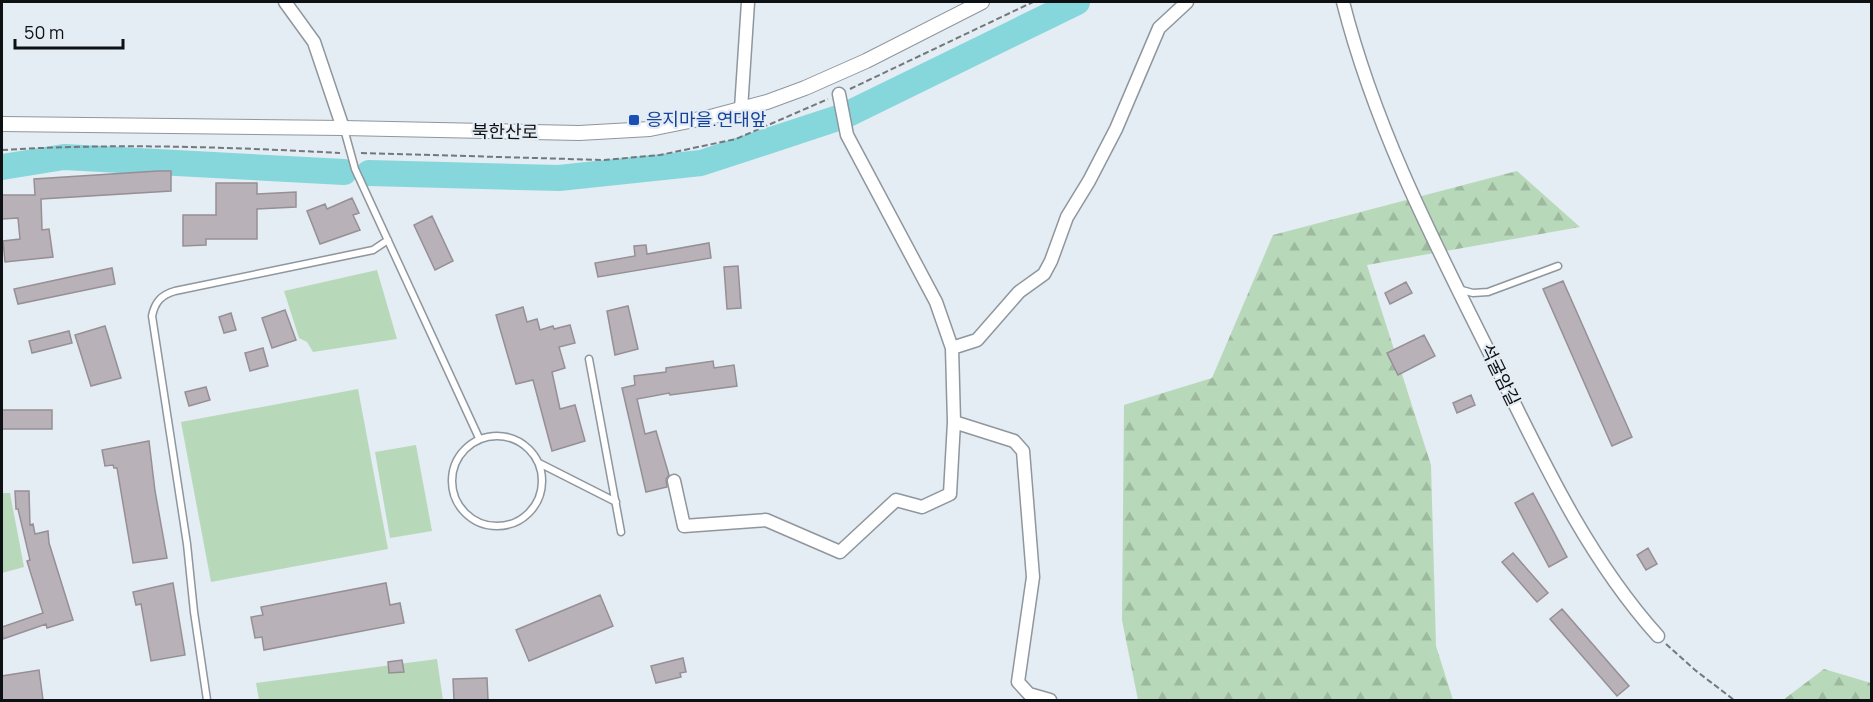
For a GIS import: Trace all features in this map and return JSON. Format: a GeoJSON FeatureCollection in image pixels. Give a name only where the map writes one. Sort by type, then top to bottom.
{"type":"FeatureCollection","features":[{"type":"Feature","properties":{"kind":"street"},"geometry":{"type":"LineString","coordinates":[[285,2],[314,42],[344,128]]}},
{"type":"Feature","properties":{"kind":"street"},"geometry":{"type":"LineString","coordinates":[[741,109],[748,2]]}},
{"type":"Feature","properties":{"kind":"street","name":"북한산로"},"geometry":{"type":"LineString","coordinates":[[2,124],[508,132],[622,132],[650,129],[741,109],[805,88],[866,61],[982,2]]}},
{"type":"Feature","properties":{"kind":"street"},"geometry":{"type":"LineString","coordinates":[[952,348],[977,340],[1018,292],[1044,274],[1067,217],[1116,129],[1159,28],[1187,2]]}},
{"type":"Feature","properties":{"kind":"street","name":"석굴암길"},"geometry":{"type":"LineString","coordinates":[[1343,2],[1363,74],[1378,115],[1431,238],[1567,505],[1599,561],[1639,615],[1658,636]]}},
{"type":"Feature","properties":{"kind":"street"},"geometry":{"type":"LineString","coordinates":[[675,481],[684,526],[766,520],[840,552],[896,500],[922,507],[950,494],[954,422],[952,348],[936,302],[848,135],[839,95]]}},
{"type":"Feature","properties":{"kind":"street"},"geometry":{"type":"LineString","coordinates":[[954,422],[1014,441],[1023,451],[1033,577],[1018,682],[1029,693],[1050,700]]}},
{"type":"Feature","properties":{"kind":"lane"},"geometry":{"type":"LineString","coordinates":[[344,128],[355,169],[479,438]]}},
{"type":"Feature","properties":{"kind":"lane"},"geometry":{"type":"LineString","coordinates":[[207,700],[187,544],[152,316],[154,306],[163,296],[175,291],[373,250],[388,240]]}},
{"type":"Feature","properties":{"kind":"lane"},"geometry":{"type":"LineString","coordinates":[[1458,289],[1473,293],[1488,292],[1558,266]]}},
{"type":"Feature","properties":{"kind":"lane"},"geometry":{"type":"LineString","coordinates":[[589,359],[621,532]]}},
{"type":"Feature","properties":{"kind":"lane"},"geometry":{"type":"LineString","coordinates":[[494,435],[512,438],[531,451],[538,463],[542,476],[537,502],[529,513],[518,521],[492,526],[478,522],[465,513],[456,501],[452,487],[452,472],[457,458],[466,446],[479,438],[494,435]]}},
{"type":"Feature","properties":{"kind":"lane"},"geometry":{"type":"LineString","coordinates":[[538,463],[616,502]]}},
{"type":"Feature","properties":{"kind":"path"},"geometry":{"type":"LineString","coordinates":[[1658,636],[1695,670],[1734,700]]}},
{"type":"Feature","properties":{"kind":"green space"},"geometry":{"type":"Polygon","coordinates":[[[1517,171],[1580,227],[1367,265],[1431,465],[1436,646],[1453,700],[1138,700],[1122,620],[1124,405],[1212,378],[1273,235],[1517,171]]]}},
{"type":"Feature","properties":{"kind":"green space"},"geometry":{"type":"Polygon","coordinates":[[[377,270],[397,339],[313,352],[307,342],[299,338],[284,291],[377,270]]]}},
{"type":"Feature","properties":{"kind":"green space"},"geometry":{"type":"Polygon","coordinates":[[[358,389],[388,549],[211,582],[181,422],[358,389]]]}},
{"type":"Feature","properties":{"kind":"green space"},"geometry":{"type":"Polygon","coordinates":[[[416,445],[432,531],[390,538],[375,452],[416,445]]]}},
{"type":"Feature","properties":{"kind":"green space"},"geometry":{"type":"Polygon","coordinates":[[[2,493],[10,493],[24,567],[2,573],[2,493]]]}},
{"type":"Feature","properties":{"kind":"green space"},"geometry":{"type":"Polygon","coordinates":[[[437,659],[443,700],[259,700],[256,683],[437,659]]]}},
{"type":"Feature","properties":{"kind":"green space"},"geometry":{"type":"Polygon","coordinates":[[[1824,669],[1871,683],[1871,700],[1783,700],[1824,669]]]}},
{"type":"Feature","properties":{"kind":"building"},"geometry":{"type":"Polygon","coordinates":[[[171,171],[171,191],[41,199],[42,230],[49,229],[53,257],[5,262],[3,241],[20,239],[18,218],[2,219],[2,195],[35,195],[34,179],[171,171]]]}},
{"type":"Feature","properties":{"kind":"building"},"geometry":{"type":"Polygon","coordinates":[[[216,183],[257,183],[257,194],[296,192],[296,207],[257,209],[257,239],[206,239],[206,245],[183,246],[183,215],[216,215],[216,183]]]}},
{"type":"Feature","properties":{"kind":"building"},"geometry":{"type":"Polygon","coordinates":[[[352,198],[359,213],[353,215],[360,230],[320,244],[307,211],[325,204],[327,209],[352,198]]]}},
{"type":"Feature","properties":{"kind":"building"},"geometry":{"type":"Polygon","coordinates":[[[432,216],[453,261],[435,270],[414,225],[432,216]]]}},
{"type":"Feature","properties":{"kind":"building"},"geometry":{"type":"Polygon","coordinates":[[[709,243],[711,258],[598,277],[595,263],[635,256],[634,246],[646,245],[647,254],[709,243]]]}},
{"type":"Feature","properties":{"kind":"building"},"geometry":{"type":"Polygon","coordinates":[[[738,266],[741,308],[727,309],[724,267],[738,266]]]}},
{"type":"Feature","properties":{"kind":"building"},"geometry":{"type":"Polygon","coordinates":[[[112,268],[115,284],[18,304],[14,289],[112,268]]]}},
{"type":"Feature","properties":{"kind":"building"},"geometry":{"type":"Polygon","coordinates":[[[1563,281],[1632,437],[1612,446],[1543,289],[1563,281]]]}},
{"type":"Feature","properties":{"kind":"building"},"geometry":{"type":"Polygon","coordinates":[[[1406,282],[1412,293],[1390,304],[1385,293],[1406,282]]]}},
{"type":"Feature","properties":{"kind":"building"},"geometry":{"type":"Polygon","coordinates":[[[628,306],[638,349],[615,355],[607,311],[628,306]]]}},
{"type":"Feature","properties":{"kind":"building"},"geometry":{"type":"Polygon","coordinates":[[[523,307],[527,322],[537,319],[540,330],[553,326],[554,329],[570,325],[575,343],[559,347],[565,368],[552,372],[560,409],[575,405],[585,441],[552,451],[533,380],[516,384],[496,315],[523,307]]]}},
{"type":"Feature","properties":{"kind":"building"},"geometry":{"type":"Polygon","coordinates":[[[285,310],[296,340],[272,348],[262,318],[285,310]]]}},
{"type":"Feature","properties":{"kind":"building"},"geometry":{"type":"Polygon","coordinates":[[[231,313],[236,330],[224,333],[219,317],[231,313]]]}},
{"type":"Feature","properties":{"kind":"building"},"geometry":{"type":"Polygon","coordinates":[[[105,326],[121,378],[91,386],[75,335],[105,326]]]}},
{"type":"Feature","properties":{"kind":"building"},"geometry":{"type":"Polygon","coordinates":[[[69,331],[72,343],[32,353],[29,341],[69,331]]]}},
{"type":"Feature","properties":{"kind":"building"},"geometry":{"type":"Polygon","coordinates":[[[1424,335],[1435,356],[1398,375],[1387,353],[1424,335]]]}},
{"type":"Feature","properties":{"kind":"building"},"geometry":{"type":"Polygon","coordinates":[[[263,348],[268,366],[250,371],[245,353],[263,348]]]}},
{"type":"Feature","properties":{"kind":"building"},"geometry":{"type":"Polygon","coordinates":[[[713,361],[714,368],[734,365],[737,386],[670,395],[669,393],[637,399],[645,434],[656,431],[669,475],[666,479],[667,487],[646,492],[622,388],[635,385],[634,376],[666,372],[666,368],[713,361]]]}},
{"type":"Feature","properties":{"kind":"building"},"geometry":{"type":"Polygon","coordinates":[[[206,387],[210,400],[189,406],[185,392],[206,387]]]}},
{"type":"Feature","properties":{"kind":"building"},"geometry":{"type":"Polygon","coordinates":[[[1471,395],[1475,405],[1457,413],[1453,403],[1471,395]]]}},
{"type":"Feature","properties":{"kind":"building"},"geometry":{"type":"Polygon","coordinates":[[[2,410],[52,410],[52,429],[2,429],[2,410]]]}},
{"type":"Feature","properties":{"kind":"building"},"geometry":{"type":"Polygon","coordinates":[[[149,441],[167,558],[133,563],[117,468],[113,465],[105,466],[102,450],[149,441]]]}},
{"type":"Feature","properties":{"kind":"building"},"geometry":{"type":"Polygon","coordinates":[[[15,491],[29,491],[30,525],[33,524],[35,534],[48,531],[49,543],[73,620],[47,628],[46,624],[3,639],[2,627],[43,613],[27,561],[30,560],[18,509],[16,509],[15,491]]]}},
{"type":"Feature","properties":{"kind":"building"},"geometry":{"type":"Polygon","coordinates":[[[1533,493],[1567,557],[1549,567],[1515,503],[1533,493]]]}},
{"type":"Feature","properties":{"kind":"building"},"geometry":{"type":"Polygon","coordinates":[[[1648,548],[1657,564],[1646,570],[1637,555],[1648,548]]]}},
{"type":"Feature","properties":{"kind":"building"},"geometry":{"type":"Polygon","coordinates":[[[1513,553],[1548,593],[1537,602],[1502,562],[1513,553]]]}},
{"type":"Feature","properties":{"kind":"building"},"geometry":{"type":"Polygon","coordinates":[[[173,583],[185,655],[151,661],[141,604],[136,605],[133,592],[173,583]]]}},
{"type":"Feature","properties":{"kind":"building"},"geometry":{"type":"Polygon","coordinates":[[[386,583],[390,605],[400,603],[404,623],[264,650],[262,637],[255,638],[251,617],[263,615],[261,607],[386,583]]]}},
{"type":"Feature","properties":{"kind":"building"},"geometry":{"type":"Polygon","coordinates":[[[600,595],[613,626],[529,661],[516,630],[600,595]]]}},
{"type":"Feature","properties":{"kind":"building"},"geometry":{"type":"Polygon","coordinates":[[[1562,609],[1629,686],[1617,696],[1550,619],[1562,609]]]}},
{"type":"Feature","properties":{"kind":"building"},"geometry":{"type":"Polygon","coordinates":[[[683,658],[686,672],[680,673],[681,677],[656,683],[651,666],[683,658]]]}},
{"type":"Feature","properties":{"kind":"building"},"geometry":{"type":"Polygon","coordinates":[[[402,660],[404,672],[389,673],[388,662],[402,660]]]}},
{"type":"Feature","properties":{"kind":"building"},"geometry":{"type":"Polygon","coordinates":[[[39,670],[43,700],[2,700],[2,676],[39,670]]]}},
{"type":"Feature","properties":{"kind":"building"},"geometry":{"type":"Polygon","coordinates":[[[487,678],[488,700],[454,700],[453,679],[487,678]]]}},
{"type":"Feature","properties":{"kind":"waterway"},"geometry":{"type":"LineString","coordinates":[[369,173],[559,178],[701,163],[844,116],[1077,2]]}},
{"type":"Feature","properties":{"kind":"waterway"},"geometry":{"type":"LineString","coordinates":[[2,167],[64,157],[344,172]]}},
{"type":"Feature","properties":{"kind":"place","name":"응지마을.연대앞"},"geometry":{"type":"Point","coordinates":[634,120]}}]}
